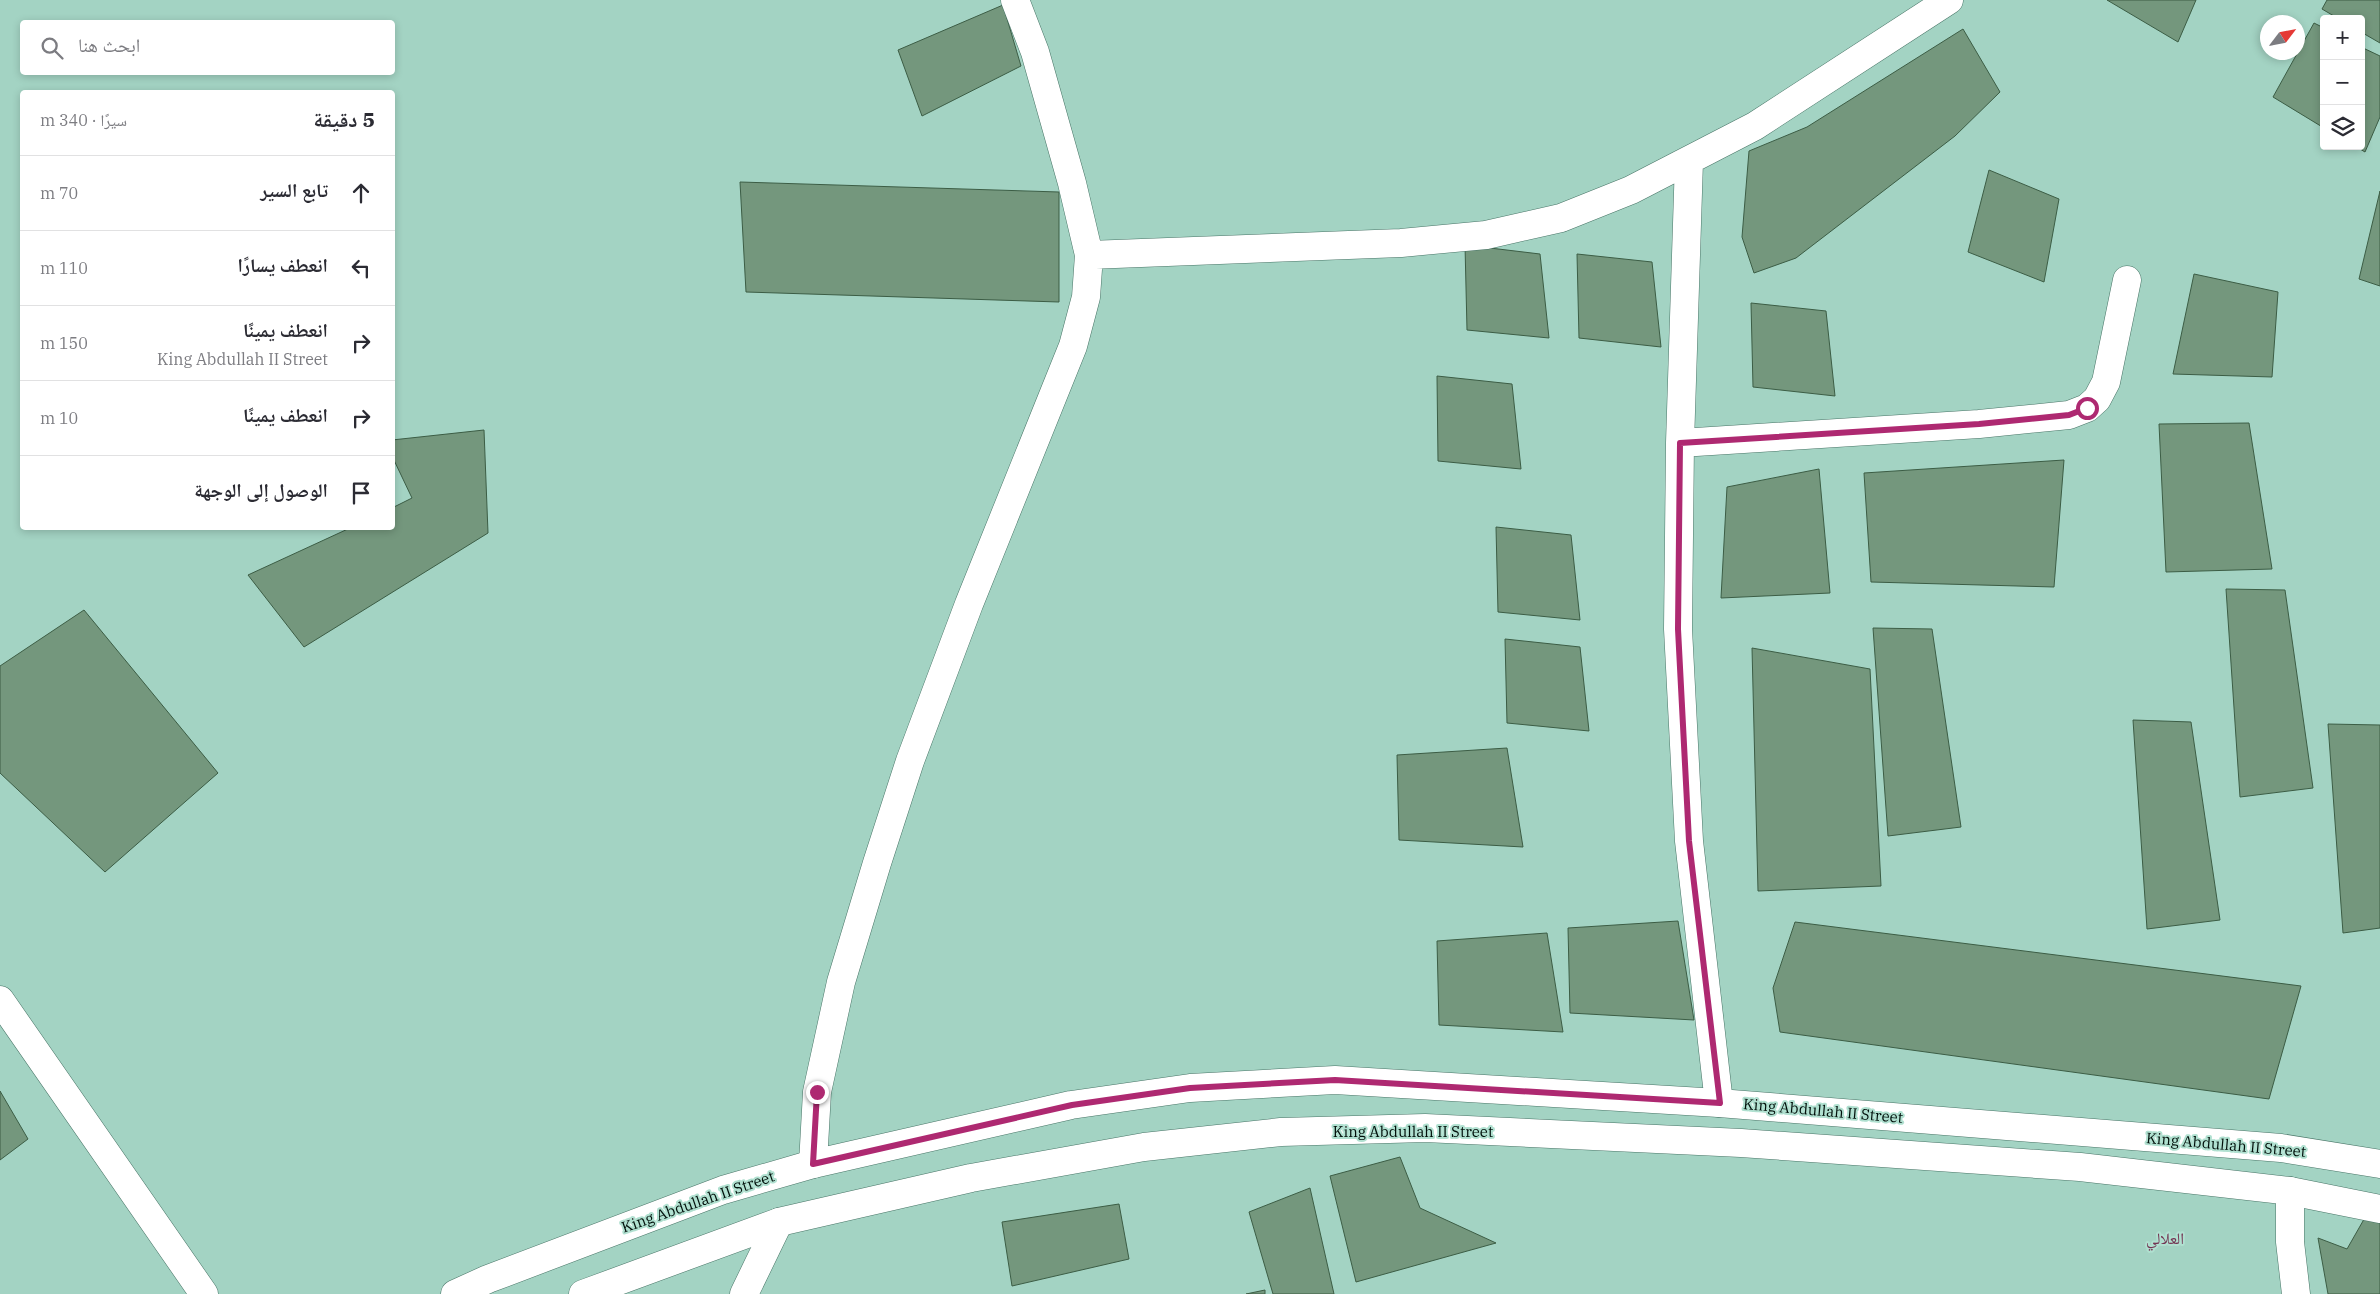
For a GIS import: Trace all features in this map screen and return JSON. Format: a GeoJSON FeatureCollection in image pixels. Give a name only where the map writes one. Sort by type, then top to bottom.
{"type":"FeatureCollection","features":[{"type":"Feature","properties":{"kind":"street"},"geometry":{"type":"LineString","coordinates":[[813,1164],[817,1092],[841,982],[914,751],[969,604],[1073,346],[1086,297],[1089,255],[1072,183],[1036,52],[1015,0]]}},
{"type":"Feature","properties":{"kind":"street"},"geometry":{"type":"LineString","coordinates":[[1089,255],[1401,242],[1486,235],[1561,218],[1631,190],[1755,126],[1949,0]]}},
{"type":"Feature","properties":{"kind":"street"},"geometry":{"type":"LineString","coordinates":[[1689,161],[1680,443],[1678,629],[1689,841],[1720,1103]]}},
{"type":"Feature","properties":{"kind":"street"},"geometry":{"type":"LineString","coordinates":[[1680,443],[1979,424],[2069,415],[2087,408],[2097,399],[2106,382],[2127,280]]}},
{"type":"Feature","properties":{"kind":"street"},"geometry":{"type":"LineString","coordinates":[[0,1000],[204,1294]]}},
{"type":"Feature","properties":{"kind":"street","name":"King Abdullah II Street"},"geometry":{"type":"LineString","coordinates":[[455,1294],[488,1279],[723,1190],[813,1164],[1072,1105],[1190,1088],[1335,1080],[1720,1103],[2282,1148],[2380,1164]]}},
{"type":"Feature","properties":{"kind":"street","name":"King Abdullah II Street"},"geometry":{"type":"LineString","coordinates":[[584,1294],[778,1222],[971,1178],[1144,1148],[1281,1132],[1425,1128],[1741,1143],[2080,1168],[2290,1191],[2380,1209]]}},
{"type":"Feature","properties":{"kind":"street"},"geometry":{"type":"LineString","coordinates":[[2290,1191],[2290,1242],[2296,1294]]}},
{"type":"Feature","properties":{"kind":"street"},"geometry":{"type":"LineString","coordinates":[[744,1294],[778,1222]]}},
{"type":"Feature","properties":{"kind":"building"},"geometry":{"type":"Polygon","coordinates":[[[2107,0],[2196,0],[2178,42],[2107,0]]]}},
{"type":"Feature","properties":{"kind":"building"},"geometry":{"type":"Polygon","coordinates":[[[2327,0],[2380,0],[2380,43],[2365,34],[2365,15],[2332,15],[2322,9],[2327,0]]]}},
{"type":"Feature","properties":{"kind":"building"},"geometry":{"type":"Polygon","coordinates":[[[1003,5],[1021,66],[922,116],[898,50],[1003,5]]]}},
{"type":"Feature","properties":{"kind":"building"},"geometry":{"type":"Polygon","coordinates":[[[2314,23],[2320,26],[2320,126],[2273,97],[2294,60],[2305,60],[2305,39],[2314,23]]]}},
{"type":"Feature","properties":{"kind":"building"},"geometry":{"type":"Polygon","coordinates":[[[1963,29],[2000,92],[1955,136],[1796,258],[1754,273],[1742,237],[1749,151],[1807,127],[1963,29]]]}},
{"type":"Feature","properties":{"kind":"building"},"geometry":{"type":"Polygon","coordinates":[[[2365,49],[2380,56],[2380,117],[2365,152],[2362,150],[2365,150],[2365,49]]]}},
{"type":"Feature","properties":{"kind":"building"},"geometry":{"type":"Polygon","coordinates":[[[1989,170],[2059,199],[2044,282],[1968,252],[1989,170]]]}},
{"type":"Feature","properties":{"kind":"building"},"geometry":{"type":"Polygon","coordinates":[[[740,182],[1059,192],[1059,302],[746,292],[740,182]]]}},
{"type":"Feature","properties":{"kind":"building"},"geometry":{"type":"Polygon","coordinates":[[[2380,191],[2380,286],[2359,279],[2380,191]]]}},
{"type":"Feature","properties":{"kind":"building"},"geometry":{"type":"Polygon","coordinates":[[[1465,245],[1540,254],[1549,338],[1467,330],[1465,245]]]}},
{"type":"Feature","properties":{"kind":"building"},"geometry":{"type":"Polygon","coordinates":[[[1577,254],[1652,262],[1661,347],[1579,338],[1577,254]]]}},
{"type":"Feature","properties":{"kind":"building"},"geometry":{"type":"Polygon","coordinates":[[[2194,274],[2278,292],[2272,377],[2173,374],[2194,274]]]}},
{"type":"Feature","properties":{"kind":"building"},"geometry":{"type":"Polygon","coordinates":[[[1751,303],[1826,311],[1835,396],[1753,387],[1751,303]]]}},
{"type":"Feature","properties":{"kind":"building"},"geometry":{"type":"Polygon","coordinates":[[[1437,376],[1512,384],[1521,469],[1438,461],[1437,376]]]}},
{"type":"Feature","properties":{"kind":"building"},"geometry":{"type":"Polygon","coordinates":[[[2249,423],[2272,569],[2166,572],[2159,424],[2249,423]]]}},
{"type":"Feature","properties":{"kind":"building"},"geometry":{"type":"Polygon","coordinates":[[[484,430],[488,533],[304,647],[248,575],[346,530],[395,530],[395,506],[412,498],[395,462],[395,440],[484,430]]]}},
{"type":"Feature","properties":{"kind":"building"},"geometry":{"type":"Polygon","coordinates":[[[2064,460],[2054,587],[1871,582],[1864,473],[2064,460]]]}},
{"type":"Feature","properties":{"kind":"building"},"geometry":{"type":"Polygon","coordinates":[[[1819,469],[1830,593],[1721,598],[1727,487],[1819,469]]]}},
{"type":"Feature","properties":{"kind":"building"},"geometry":{"type":"Polygon","coordinates":[[[1496,527],[1571,535],[1580,620],[1498,612],[1496,527]]]}},
{"type":"Feature","properties":{"kind":"building"},"geometry":{"type":"Polygon","coordinates":[[[2226,589],[2285,590],[2313,788],[2240,797],[2226,589]]]}},
{"type":"Feature","properties":{"kind":"building"},"geometry":{"type":"Polygon","coordinates":[[[84,610],[218,773],[105,872],[0,773],[0,666],[84,610]]]}},
{"type":"Feature","properties":{"kind":"building"},"geometry":{"type":"Polygon","coordinates":[[[1873,628],[1932,629],[1961,827],[1888,836],[1873,628]]]}},
{"type":"Feature","properties":{"kind":"building"},"geometry":{"type":"Polygon","coordinates":[[[1505,639],[1580,647],[1589,731],[1507,723],[1505,639]]]}},
{"type":"Feature","properties":{"kind":"building"},"geometry":{"type":"Polygon","coordinates":[[[1752,648],[1870,669],[1881,886],[1758,891],[1752,648]]]}},
{"type":"Feature","properties":{"kind":"building"},"geometry":{"type":"Polygon","coordinates":[[[2133,720],[2191,722],[2220,920],[2147,929],[2133,720]]]}},
{"type":"Feature","properties":{"kind":"building"},"geometry":{"type":"Polygon","coordinates":[[[2328,724],[2380,725],[2380,928],[2343,933],[2328,724]]]}},
{"type":"Feature","properties":{"kind":"building"},"geometry":{"type":"Polygon","coordinates":[[[1507,748],[1523,847],[1399,840],[1397,755],[1507,748]]]}},
{"type":"Feature","properties":{"kind":"building"},"geometry":{"type":"Polygon","coordinates":[[[1678,921],[1694,1020],[1570,1013],[1568,928],[1678,921]]]}},
{"type":"Feature","properties":{"kind":"building"},"geometry":{"type":"Polygon","coordinates":[[[1795,922],[2301,986],[2269,1099],[1780,1032],[1773,988],[1795,922]]]}},
{"type":"Feature","properties":{"kind":"building"},"geometry":{"type":"Polygon","coordinates":[[[1547,933],[1563,1032],[1439,1025],[1437,941],[1547,933]]]}},
{"type":"Feature","properties":{"kind":"building"},"geometry":{"type":"Polygon","coordinates":[[[0,1091],[28,1139],[0,1160],[0,1091]]]}},
{"type":"Feature","properties":{"kind":"building"},"geometry":{"type":"Polygon","coordinates":[[[1400,1157],[1420,1208],[1496,1243],[1356,1282],[1330,1176],[1400,1157]]]}},
{"type":"Feature","properties":{"kind":"building"},"geometry":{"type":"Polygon","coordinates":[[[1310,1188],[1334,1294],[1273,1294],[1249,1212],[1310,1188]]]}},
{"type":"Feature","properties":{"kind":"building"},"geometry":{"type":"Polygon","coordinates":[[[1119,1204],[1129,1259],[1012,1286],[1002,1222],[1119,1204]]]}},
{"type":"Feature","properties":{"kind":"building"},"geometry":{"type":"Polygon","coordinates":[[[2367,1214],[2380,1217],[2380,1294],[2328,1294],[2318,1238],[2347,1249],[2367,1214]]]}},
{"type":"Feature","properties":{"kind":"building"},"geometry":{"type":"Polygon","coordinates":[[[1265,1290],[1265,1294],[1246,1294],[1265,1290]]]}},
{"type":"Feature","properties":{"kind":"district","name":"العلالي"},"geometry":{"type":"Point","coordinates":[2165,1238]}},
{"type":"Feature","properties":{"kind":"route"},"geometry":{"type":"LineString","coordinates":[[817,1092],[813,1164],[1072,1105],[1190,1088],[1335,1080],[1720,1103],[1689,841],[1678,629],[1680,443],[1979,424],[2069,415],[2087,408]]}}]}
